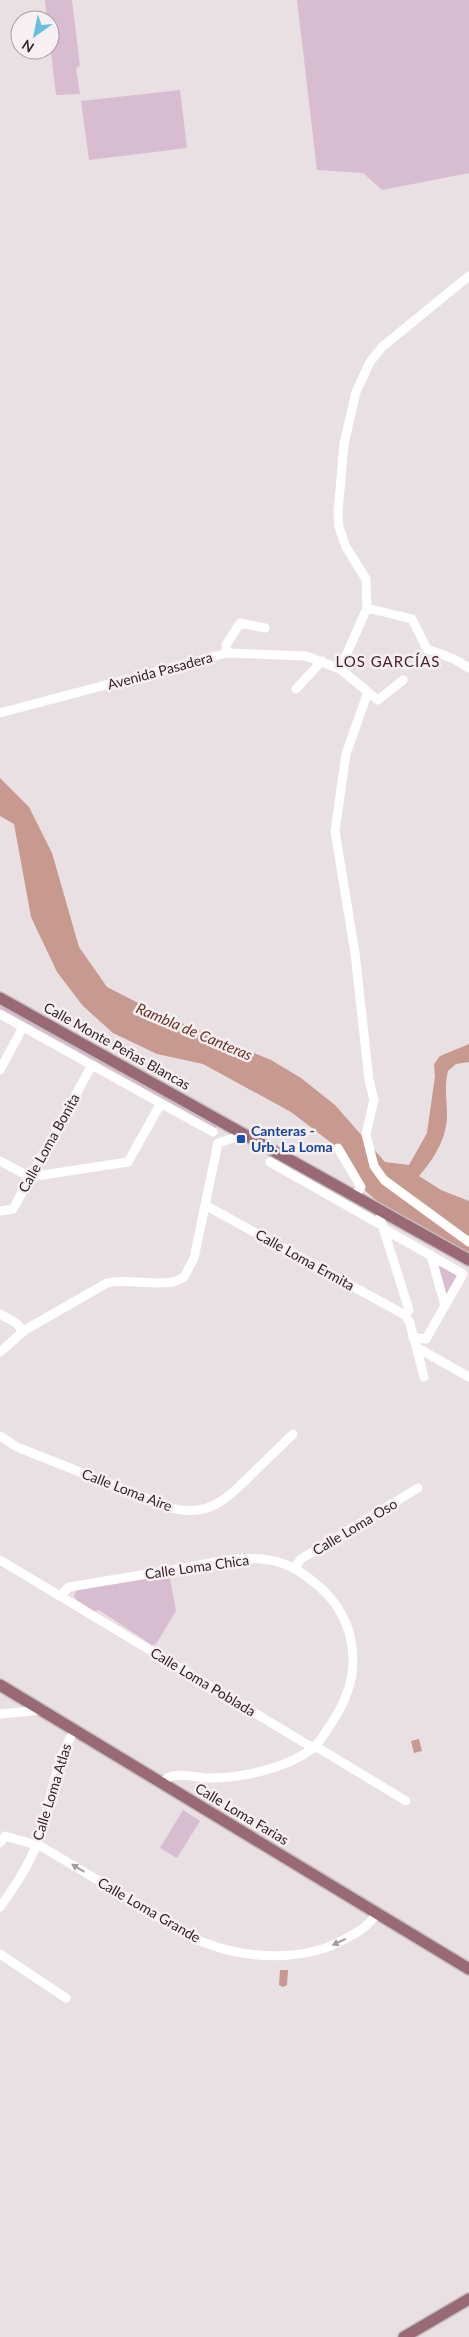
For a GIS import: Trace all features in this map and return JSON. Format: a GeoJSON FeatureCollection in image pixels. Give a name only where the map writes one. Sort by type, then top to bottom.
{"type":"FeatureCollection","features":[{"type":"Feature","properties":{"kind":"main road","name":"Calle Monte Peñas Blancas"},"geometry":{"type":"LineString","coordinates":[[0,998],[469,1260]]}},
{"type":"Feature","properties":{"kind":"main road","name":"Calle Loma Farias"},"geometry":{"type":"LineString","coordinates":[[0,1684],[469,1969]]}},
{"type":"Feature","properties":{"kind":"main road"},"geometry":{"type":"LineString","coordinates":[[404,2337],[469,2299]]}},
{"type":"Feature","properties":{"kind":"street"},"geometry":{"type":"LineString","coordinates":[[340,669],[367,608],[366,579],[346,548],[338,512],[344,444],[356,392],[370,362],[382,347],[469,276]]}},
{"type":"Feature","properties":{"kind":"street"},"geometry":{"type":"LineString","coordinates":[[367,608],[412,619],[428,649],[454,659],[469,668]]}},
{"type":"Feature","properties":{"kind":"street"},"geometry":{"type":"LineString","coordinates":[[227,653],[226,645],[240,623],[266,628]]}},
{"type":"Feature","properties":{"kind":"street","name":"Avenida Pasadera"},"geometry":{"type":"LineString","coordinates":[[0,713],[227,653],[306,656],[340,669],[368,692]]}},
{"type":"Feature","properties":{"kind":"street"},"geometry":{"type":"LineString","coordinates":[[296,689],[322,661]]}},
{"type":"Feature","properties":{"kind":"street"},"geometry":{"type":"LineString","coordinates":[[403,680],[378,700],[368,692],[350,745],[335,831],[355,953],[369,1080],[374,1100],[366,1134],[374,1166],[384,1180],[469,1242]]}},
{"type":"Feature","properties":{"kind":"street","name":"Calle Monte Peñas Blancas"},"geometry":{"type":"LineString","coordinates":[[0,1014],[214,1132]]}},
{"type":"Feature","properties":{"kind":"street"},"geometry":{"type":"LineString","coordinates":[[0,1070],[24,1027]]}},
{"type":"Feature","properties":{"kind":"street","name":"Calle Loma Bonita"},"geometry":{"type":"LineString","coordinates":[[0,1211],[13,1209],[92,1065]]}},
{"type":"Feature","properties":{"kind":"street"},"geometry":{"type":"LineString","coordinates":[[0,1161],[30,1177],[128,1162],[160,1102]]}},
{"type":"Feature","properties":{"kind":"street"},"geometry":{"type":"LineString","coordinates":[[0,1352],[23,1331],[107,1283],[121,1280],[170,1283],[180,1280],[192,1266],[218,1143],[214,1132],[220,1120]]}},
{"type":"Feature","properties":{"kind":"street"},"geometry":{"type":"LineString","coordinates":[[218,1143],[236,1137],[240,1131]]}},
{"type":"Feature","properties":{"kind":"street"},"geometry":{"type":"LineString","coordinates":[[338,1148],[360,1187],[355,1196]]}},
{"type":"Feature","properties":{"kind":"street"},"geometry":{"type":"LineString","coordinates":[[270,1162],[463,1274],[426,1339],[414,1337]]}},
{"type":"Feature","properties":{"kind":"street","name":"Calle Loma Ermita"},"geometry":{"type":"LineString","coordinates":[[205,1205],[405,1315]]}},
{"type":"Feature","properties":{"kind":"street"},"geometry":{"type":"LineString","coordinates":[[384,1212],[380,1218],[409,1310],[405,1315],[414,1337],[424,1377]]}},
{"type":"Feature","properties":{"kind":"street"},"geometry":{"type":"LineString","coordinates":[[431,1255],[445,1306]]}},
{"type":"Feature","properties":{"kind":"street"},"geometry":{"type":"LineString","coordinates":[[0,1314],[16,1323],[23,1331]]}},
{"type":"Feature","properties":{"kind":"street"},"geometry":{"type":"LineString","coordinates":[[416,1347],[469,1377]]}},
{"type":"Feature","properties":{"kind":"street","name":"Calle Loma Aire"},"geometry":{"type":"LineString","coordinates":[[0,1436],[17,1447],[168,1506],[193,1511],[215,1506],[228,1497],[293,1434]]}},
{"type":"Feature","properties":{"kind":"street","name":"Calle Loma Oso"},"geometry":{"type":"LineString","coordinates":[[294,1568],[301,1559],[418,1488]]}},
{"type":"Feature","properties":{"kind":"street","name":"Calle Loma Poblada"},"geometry":{"type":"LineString","coordinates":[[0,1560],[308,1745],[315,1747],[406,1801]]}},
{"type":"Feature","properties":{"kind":"street","name":"Calle Loma Chica"},"geometry":{"type":"LineString","coordinates":[[60,1596],[69,1587],[231,1560],[274,1560],[294,1568],[318,1586],[335,1604],[344,1620],[352,1650],[352,1670],[346,1696],[335,1718],[315,1747],[283,1763],[252,1774],[224,1778],[171,1776],[162,1783]]}},
{"type":"Feature","properties":{"kind":"street"},"geometry":{"type":"LineString","coordinates":[[10,1713],[17,1711],[21,1705],[20,1699],[12,1692]]}},
{"type":"Feature","properties":{"kind":"street"},"geometry":{"type":"LineString","coordinates":[[0,1714],[43,1710]]}},
{"type":"Feature","properties":{"kind":"street","name":"Calle Loma Atlas"},"geometry":{"type":"LineString","coordinates":[[0,1907],[37,1844],[65,1744],[74,1730]]}},
{"type":"Feature","properties":{"kind":"street","name":"Calle Loma Grande"},"geometry":{"type":"LineString","coordinates":[[2,1840],[37,1844],[192,1936],[225,1949],[265,1954],[295,1954],[318,1951],[360,1932],[377,1913]]}},
{"type":"Feature","properties":{"kind":"street"},"geometry":{"type":"LineString","coordinates":[[0,1954],[66,1998]]}},
{"type":"Feature","properties":{"kind":"shaded area"},"geometry":{"type":"Polygon","coordinates":[[[45,0],[72,0],[80,66],[76,68],[80,94],[56,95],[52,60],[60,60],[60,10],[46,10],[45,0]]]}},
{"type":"Feature","properties":{"kind":"shaded area"},"geometry":{"type":"Polygon","coordinates":[[[297,0],[469,0],[469,173],[382,190],[363,173],[317,170],[297,0]]]}},
{"type":"Feature","properties":{"kind":"shaded area"},"geometry":{"type":"Polygon","coordinates":[[[180,90],[187,148],[89,160],[81,101],[180,90]]]}},
{"type":"Feature","properties":{"kind":"shaded area"},"geometry":{"type":"Polygon","coordinates":[[[0,998],[220,1120],[213,1132],[0,1014],[0,998]]]}},
{"type":"Feature","properties":{"kind":"shaded area"},"geometry":{"type":"Polygon","coordinates":[[[431,1255],[463,1274],[445,1306],[431,1255]]]}},
{"type":"Feature","properties":{"kind":"shaded area"},"geometry":{"type":"Polygon","coordinates":[[[169,1574],[176,1611],[156,1644],[152,1645],[99,1610],[94,1611],[74,1596],[77,1589],[169,1574]]]}},
{"type":"Feature","properties":{"kind":"shaded area"},"geometry":{"type":"Polygon","coordinates":[[[183,1810],[200,1821],[177,1858],[160,1848],[183,1810]]]}},
{"type":"Feature","properties":{"kind":"water","name":"Rambla de Canteras"},"geometry":{"type":"Polygon","coordinates":[[[0,778],[29,807],[52,853],[79,947],[107,987],[160,1014],[271,1060],[301,1078],[335,1105],[385,1162],[409,1165],[427,1133],[435,1076],[434,1064],[440,1056],[469,1044],[469,1062],[456,1064],[448,1071],[445,1132],[439,1148],[419,1176],[441,1190],[469,1201],[469,1255],[386,1209],[361,1187],[338,1148],[291,1112],[203,1064],[157,1054],[113,1033],[83,1006],[57,972],[31,917],[14,824],[0,816],[0,778]]]}},
{"type":"Feature","properties":{"kind":"water"},"geometry":{"type":"Polygon","coordinates":[[[419,1739],[422,1751],[414,1753],[411,1741],[419,1739]]]}},
{"type":"Feature","properties":{"kind":"water"},"geometry":{"type":"Polygon","coordinates":[[[280,1970],[288,1970],[287,1985],[283,1987],[279,1985],[280,1970]]]}},
{"type":"Feature","properties":{"kind":"place","name":"Canteras - Urb. La Loma"},"geometry":{"type":"Point","coordinates":[241,1139]}},
{"type":"Feature","properties":{"kind":"district","name":"LOS GARCÍAS"},"geometry":{"type":"Point","coordinates":[388,662]}}]}
